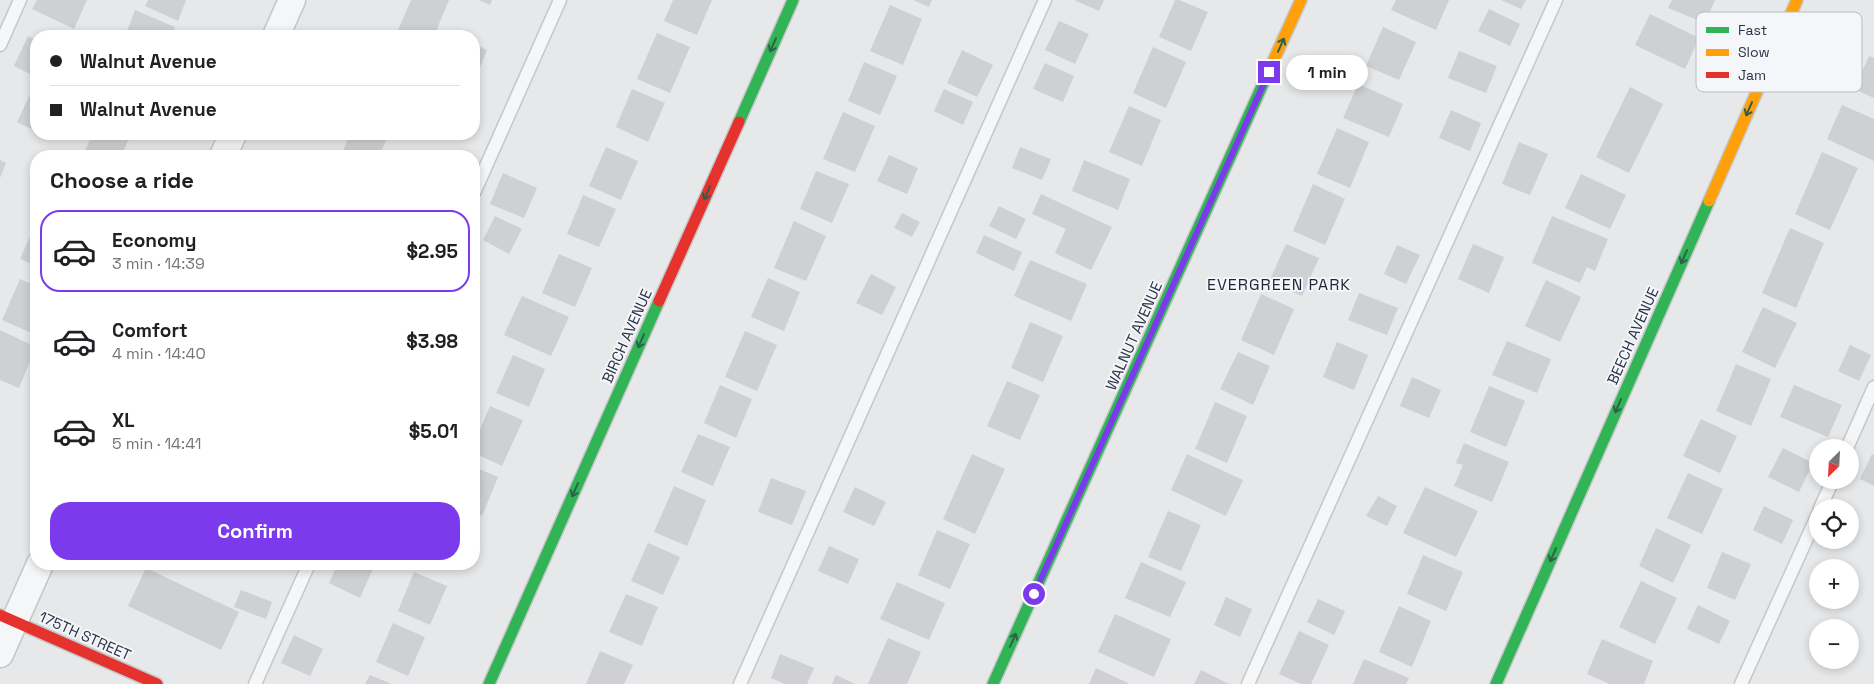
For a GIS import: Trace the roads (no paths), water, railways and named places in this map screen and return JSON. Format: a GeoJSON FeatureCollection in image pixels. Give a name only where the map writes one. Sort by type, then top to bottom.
{"type":"FeatureCollection","features":[{"type":"Feature","properties":{"kind":"street"},"geometry":{"type":"LineString","coordinates":[[279,30],[292,0]]}},
{"type":"Feature","properties":{"kind":"street","name":"BIRCH AVENUE"},"geometry":{"type":"LineString","coordinates":[[489,684],[793,0]]}},
{"type":"Feature","properties":{"kind":"street","name":"WALNUT AVENUE"},"geometry":{"type":"LineString","coordinates":[[993,684],[1301,0]]}},
{"type":"Feature","properties":{"kind":"street","name":"BEECH AVENUE"},"geometry":{"type":"LineString","coordinates":[[1792,12],[1797,0]]}},
{"type":"Feature","properties":{"kind":"street","name":"BEECH AVENUE"},"geometry":{"type":"LineString","coordinates":[[1496,684],[1757,92]]}},
{"type":"Feature","properties":{"kind":"street"},"geometry":{"type":"LineString","coordinates":[[0,654],[7,618],[36,570]]}},
{"type":"Feature","properties":{"kind":"street","name":"175TH STREET"},"geometry":{"type":"LineString","coordinates":[[7,618],[157,684]]}},
{"type":"Feature","properties":{"kind":"lane"},"geometry":{"type":"LineString","coordinates":[[0,45],[20,0]]}},
{"type":"Feature","properties":{"kind":"lane"},"geometry":{"type":"LineString","coordinates":[[480,180],[560,0]]}},
{"type":"Feature","properties":{"kind":"lane"},"geometry":{"type":"LineString","coordinates":[[740,684],[1045,0]]}},
{"type":"Feature","properties":{"kind":"lane"},"geometry":{"type":"LineString","coordinates":[[1248,684],[1556,0]]}},
{"type":"Feature","properties":{"kind":"lane"},"geometry":{"type":"LineString","coordinates":[[1851,439],[1874,387]]}},
{"type":"Feature","properties":{"kind":"lane"},"geometry":{"type":"LineString","coordinates":[[1741,684],[1809,534]]}},
{"type":"Feature","properties":{"kind":"lane"},"geometry":{"type":"LineString","coordinates":[[255,684],[306,570]]}},
{"type":"Feature","properties":{"kind":"district","name":"EVERGREEN PARK"},"geometry":{"type":"Point","coordinates":[1279,284]}}]}
